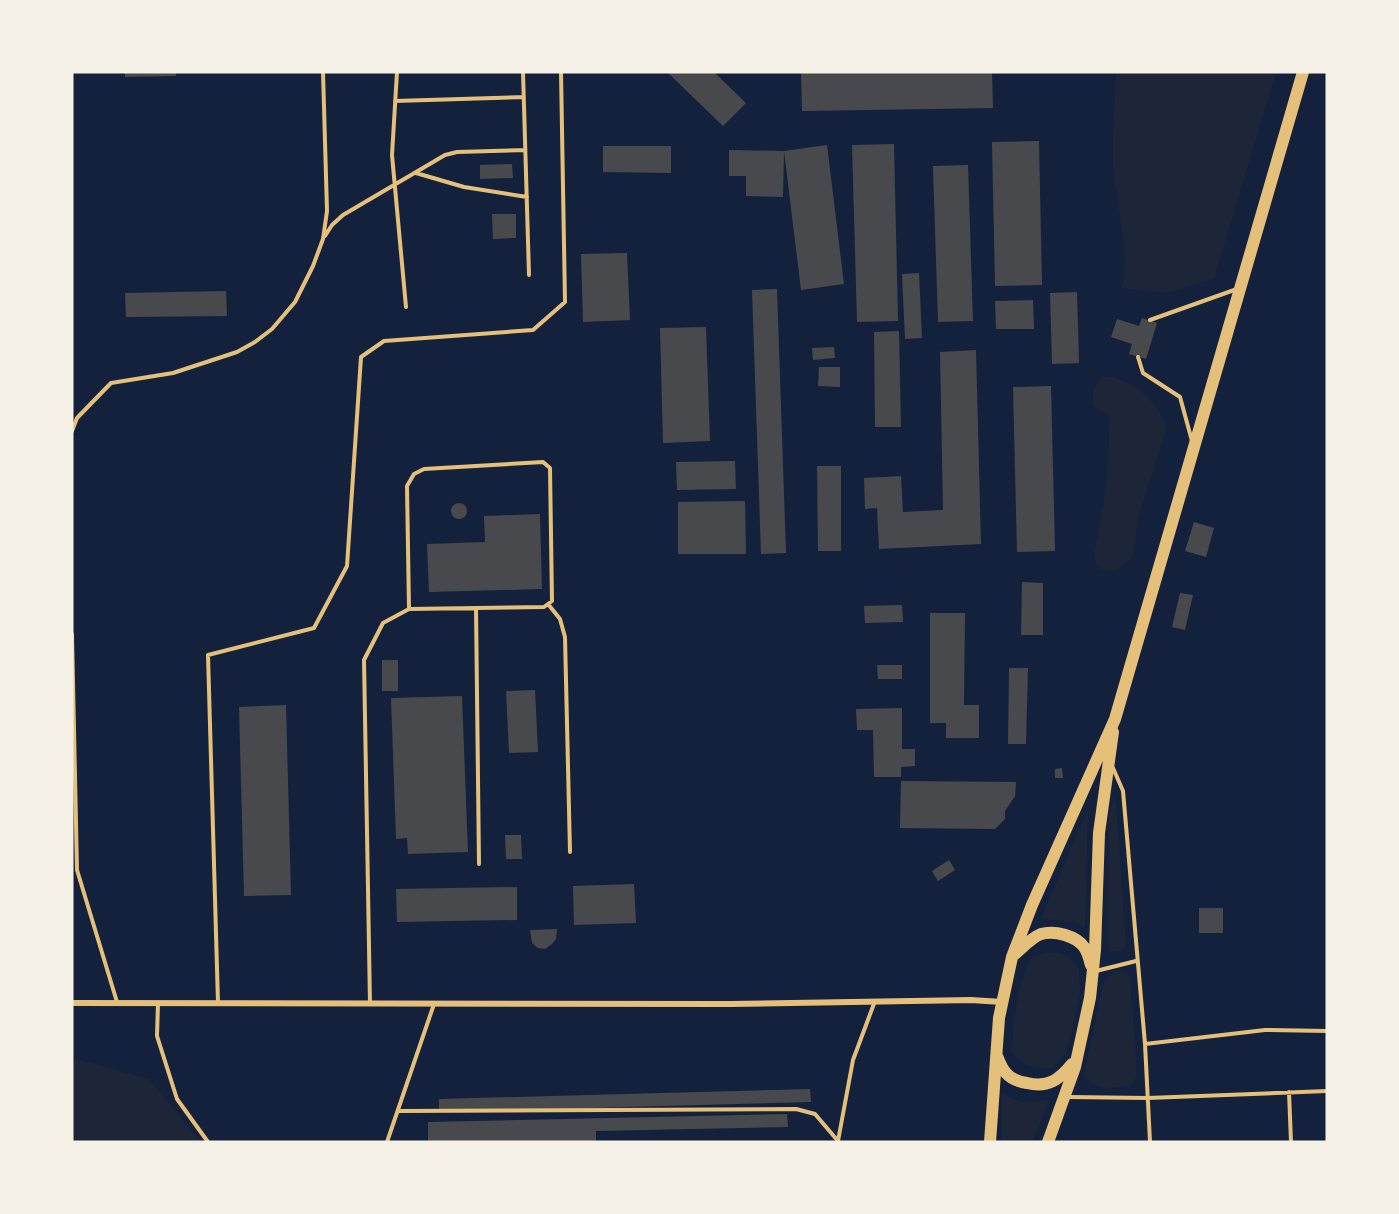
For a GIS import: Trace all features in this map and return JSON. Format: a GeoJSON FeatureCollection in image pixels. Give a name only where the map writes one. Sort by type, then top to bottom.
{"type":"FeatureCollection","features":[{"type":"Feature","properties":{"kind":"main road"},"geometry":{"type":"LineString","coordinates":[[990,1142],[1002,1002],[1012,957],[1032,905],[1115,719],[1303,72]]}},
{"type":"Feature","properties":{"kind":"main road"},"geometry":{"type":"LineString","coordinates":[[1048,1142],[1077,1057],[1090,998],[1099,833],[1115,719]]}},
{"type":"Feature","properties":{"kind":"main road"},"geometry":{"type":"LineString","coordinates":[[1012,957],[1029,941],[1043,934],[1060,934],[1077,940],[1086,949],[1093,972]]}},
{"type":"Feature","properties":{"kind":"main road"},"geometry":{"type":"LineString","coordinates":[[996,1055],[1005,1073],[1018,1081],[1039,1086],[1054,1082],[1077,1057]]}},
{"type":"Feature","properties":{"kind":"street"},"geometry":{"type":"LineString","coordinates":[[72,1003],[370,1005],[730,1004],[876,1000],[1002,1002]]}},
{"type":"Feature","properties":{"kind":"lane"},"geometry":{"type":"LineString","coordinates":[[72,431],[77,418],[111,383],[173,373],[237,352],[272,329],[295,302],[314,266],[323,239],[327,212],[323,72]]}},
{"type":"Feature","properties":{"kind":"lane"},"geometry":{"type":"LineString","coordinates":[[397,72],[392,156],[400,222],[406,307]]}},
{"type":"Feature","properties":{"kind":"lane"},"geometry":{"type":"LineString","coordinates":[[523,72],[529,275]]}},
{"type":"Feature","properties":{"kind":"lane"},"geometry":{"type":"LineString","coordinates":[[218,1003],[208,655],[314,628],[347,566],[361,357],[384,341],[533,330],[565,302],[561,72]]}},
{"type":"Feature","properties":{"kind":"lane"},"geometry":{"type":"LineString","coordinates":[[395,101],[524,97]]}},
{"type":"Feature","properties":{"kind":"lane"},"geometry":{"type":"LineString","coordinates":[[323,239],[343,214],[451,153],[525,150]]}},
{"type":"Feature","properties":{"kind":"lane"},"geometry":{"type":"LineString","coordinates":[[415,173],[464,187],[527,197]]}},
{"type":"Feature","properties":{"kind":"lane"},"geometry":{"type":"LineString","coordinates":[[1150,320],[1241,287]]}},
{"type":"Feature","properties":{"kind":"lane"},"geometry":{"type":"LineString","coordinates":[[1138,357],[1143,373],[1179,397],[1194,449]]}},
{"type":"Feature","properties":{"kind":"lane"},"geometry":{"type":"LineString","coordinates":[[370,1005],[364,660],[383,623],[409,609],[544,607],[552,601],[550,468],[543,462],[423,469],[414,474],[407,486],[409,609]]}},
{"type":"Feature","properties":{"kind":"lane"},"geometry":{"type":"LineString","coordinates":[[548,604],[560,619],[565,637],[570,852]]}},
{"type":"Feature","properties":{"kind":"lane"},"geometry":{"type":"LineString","coordinates":[[476,608],[479,864]]}},
{"type":"Feature","properties":{"kind":"lane"},"geometry":{"type":"LineString","coordinates":[[72,634],[77,870],[118,1003]]}},
{"type":"Feature","properties":{"kind":"lane"},"geometry":{"type":"LineString","coordinates":[[1110,762],[1123,791],[1150,1142]]}},
{"type":"Feature","properties":{"kind":"lane"},"geometry":{"type":"LineString","coordinates":[[1093,972],[1136,961]]}},
{"type":"Feature","properties":{"kind":"lane"},"geometry":{"type":"LineString","coordinates":[[838,1142],[853,1060],[876,1000]]}},
{"type":"Feature","properties":{"kind":"lane"},"geometry":{"type":"LineString","coordinates":[[158,1003],[158,1036],[177,1099],[208,1142]]}},
{"type":"Feature","properties":{"kind":"lane"},"geometry":{"type":"LineString","coordinates":[[387,1142],[434,1004]]}},
{"type":"Feature","properties":{"kind":"lane"},"geometry":{"type":"LineString","coordinates":[[1144,1044],[1265,1030],[1327,1031]]}},
{"type":"Feature","properties":{"kind":"lane"},"geometry":{"type":"LineString","coordinates":[[1064,1097],[1148,1098],[1327,1091]]}},
{"type":"Feature","properties":{"kind":"lane"},"geometry":{"type":"LineString","coordinates":[[1289,1092],[1291,1142]]}},
{"type":"Feature","properties":{"kind":"lane"},"geometry":{"type":"LineString","coordinates":[[398,1111],[796,1109],[815,1114],[838,1142]]}},
{"type":"Feature","properties":{"kind":"shaded area"},"geometry":{"type":"Polygon","coordinates":[[[1116,72],[1276,72],[1214,278],[1168,293],[1121,288],[1124,276],[1124,245],[1113,164],[1116,72]]]}},
{"type":"Feature","properties":{"kind":"shaded area"},"geometry":{"type":"Polygon","coordinates":[[[1102,376],[1124,381],[1142,392],[1156,407],[1167,427],[1138,518],[1133,558],[1118,569],[1103,570],[1096,564],[1094,556],[1107,482],[1110,416],[1093,406],[1095,386],[1102,376]]]}},
{"type":"Feature","properties":{"kind":"shaded area"},"geometry":{"type":"Polygon","coordinates":[[[1115,793],[1126,947],[1119,951],[1111,951],[1108,942],[1109,816],[1115,793]]]}},
{"type":"Feature","properties":{"kind":"shaded area"},"geometry":{"type":"Polygon","coordinates":[[[1088,810],[1085,928],[1073,921],[1041,919],[1088,810]]]}},
{"type":"Feature","properties":{"kind":"shaded area"},"geometry":{"type":"Polygon","coordinates":[[[1051,952],[1068,955],[1079,969],[1080,990],[1066,1053],[1053,1068],[1041,1068],[1026,1064],[1012,1052],[1013,1028],[1019,991],[1032,957],[1051,952]]]}},
{"type":"Feature","properties":{"kind":"shaded area"},"geometry":{"type":"Polygon","coordinates":[[[1124,971],[1130,977],[1137,1077],[1129,1086],[1108,1088],[1091,1084],[1084,1074],[1103,983],[1113,972],[1124,971]]]}},
{"type":"Feature","properties":{"kind":"shaded area"},"geometry":{"type":"Polygon","coordinates":[[[72,1058],[149,1079],[201,1142],[72,1142],[72,1058]]]}},
{"type":"Feature","properties":{"kind":"shaded area"},"geometry":{"type":"Polygon","coordinates":[[[1002,1092],[1018,1101],[1049,1100],[1033,1142],[1002,1142],[1002,1092]]]}},
{"type":"Feature","properties":{"kind":"building"},"geometry":{"type":"Polygon","coordinates":[[[125,72],[176,72],[176,76],[125,77],[125,72]]]}},
{"type":"Feature","properties":{"kind":"building"},"geometry":{"type":"Polygon","coordinates":[[[667,72],[714,72],[746,103],[723,126],[667,72]]]}},
{"type":"Feature","properties":{"kind":"building"},"geometry":{"type":"Polygon","coordinates":[[[801,72],[992,72],[993,108],[802,111],[801,72]]]}},
{"type":"Feature","properties":{"kind":"building"},"geometry":{"type":"Polygon","coordinates":[[[1039,141],[1042,285],[995,286],[992,142],[1039,141]]]}},
{"type":"Feature","properties":{"kind":"building"},"geometry":{"type":"Polygon","coordinates":[[[894,144],[898,321],[857,322],[852,145],[894,144]]]}},
{"type":"Feature","properties":{"kind":"building"},"geometry":{"type":"Polygon","coordinates":[[[827,145],[844,284],[801,290],[784,151],[827,145]]]}},
{"type":"Feature","properties":{"kind":"building"},"geometry":{"type":"Polygon","coordinates":[[[603,146],[671,146],[671,173],[603,172],[603,146]]]}},
{"type":"Feature","properties":{"kind":"building"},"geometry":{"type":"Polygon","coordinates":[[[729,150],[784,151],[783,197],[746,196],[746,176],[729,176],[729,150]]]}},
{"type":"Feature","properties":{"kind":"building"},"geometry":{"type":"Polygon","coordinates":[[[512,164],[513,178],[480,179],[480,165],[512,164]]]}},
{"type":"Feature","properties":{"kind":"building"},"geometry":{"type":"Polygon","coordinates":[[[968,165],[973,321],[938,322],[933,166],[968,165]]]}},
{"type":"Feature","properties":{"kind":"building"},"geometry":{"type":"Polygon","coordinates":[[[492,214],[516,214],[516,238],[493,239],[492,214]]]}},
{"type":"Feature","properties":{"kind":"building"},"geometry":{"type":"Polygon","coordinates":[[[627,253],[630,320],[583,322],[581,254],[627,253]]]}},
{"type":"Feature","properties":{"kind":"building"},"geometry":{"type":"Polygon","coordinates":[[[919,273],[922,338],[905,339],[902,274],[919,273]]]}},
{"type":"Feature","properties":{"kind":"building"},"geometry":{"type":"Polygon","coordinates":[[[777,289],[786,553],[761,554],[752,290],[777,289]]]}},
{"type":"Feature","properties":{"kind":"building"},"geometry":{"type":"Polygon","coordinates":[[[226,291],[227,316],[126,317],[125,293],[226,291]]]}},
{"type":"Feature","properties":{"kind":"building"},"geometry":{"type":"Polygon","coordinates":[[[1077,292],[1079,363],[1052,364],[1050,293],[1077,292]]]}},
{"type":"Feature","properties":{"kind":"building"},"geometry":{"type":"Polygon","coordinates":[[[1033,300],[1034,329],[996,329],[995,301],[1033,300]]]}},
{"type":"Feature","properties":{"kind":"building"},"geometry":{"type":"Polygon","coordinates":[[[1142,318],[1157,323],[1146,359],[1129,354],[1132,344],[1111,337],[1117,319],[1139,326],[1142,318]]]}},
{"type":"Feature","properties":{"kind":"building"},"geometry":{"type":"Polygon","coordinates":[[[706,327],[710,441],[663,443],[660,328],[706,327]]]}},
{"type":"Feature","properties":{"kind":"building"},"geometry":{"type":"Polygon","coordinates":[[[899,331],[901,427],[875,427],[874,332],[899,331]]]}},
{"type":"Feature","properties":{"kind":"building"},"geometry":{"type":"Polygon","coordinates":[[[834,347],[835,358],[813,360],[812,348],[834,347]]]}},
{"type":"Feature","properties":{"kind":"building"},"geometry":{"type":"Polygon","coordinates":[[[976,350],[981,544],[879,549],[877,508],[865,509],[864,478],[901,476],[903,512],[943,510],[940,352],[976,350]]]}},
{"type":"Feature","properties":{"kind":"building"},"geometry":{"type":"Polygon","coordinates":[[[819,367],[840,367],[840,387],[818,386],[819,367]]]}},
{"type":"Feature","properties":{"kind":"building"},"geometry":{"type":"Polygon","coordinates":[[[1051,386],[1055,551],[1017,552],[1013,387],[1051,386]]]}},
{"type":"Feature","properties":{"kind":"building"},"geometry":{"type":"Polygon","coordinates":[[[735,461],[736,489],[677,490],[676,462],[735,461]]]}},
{"type":"Feature","properties":{"kind":"building"},"geometry":{"type":"Polygon","coordinates":[[[817,466],[841,466],[841,551],[818,551],[817,466]]]}},
{"type":"Feature","properties":{"kind":"building"},"geometry":{"type":"Polygon","coordinates":[[[745,501],[746,554],[678,554],[678,502],[745,501]]]}},
{"type":"Feature","properties":{"kind":"building"},"geometry":{"type":"Polygon","coordinates":[[[459,503],[465,505],[467,511],[465,517],[459,519],[453,517],[451,511],[453,505],[459,503]]]}},
{"type":"Feature","properties":{"kind":"building"},"geometry":{"type":"Polygon","coordinates":[[[540,514],[542,589],[429,592],[427,544],[485,542],[484,516],[540,514]]]}},
{"type":"Feature","properties":{"kind":"building"},"geometry":{"type":"Polygon","coordinates":[[[1194,522],[1214,528],[1206,557],[1185,551],[1194,522]]]}},
{"type":"Feature","properties":{"kind":"building"},"geometry":{"type":"Polygon","coordinates":[[[1022,582],[1043,583],[1043,635],[1021,635],[1022,582]]]}},
{"type":"Feature","properties":{"kind":"building"},"geometry":{"type":"Polygon","coordinates":[[[1180,593],[1193,595],[1185,630],[1172,627],[1180,593]]]}},
{"type":"Feature","properties":{"kind":"building"},"geometry":{"type":"Polygon","coordinates":[[[902,605],[903,622],[865,623],[864,606],[902,605]]]}},
{"type":"Feature","properties":{"kind":"building"},"geometry":{"type":"Polygon","coordinates":[[[930,613],[965,613],[964,705],[979,705],[979,738],[946,738],[946,723],[930,723],[930,613]]]}},
{"type":"Feature","properties":{"kind":"building"},"geometry":{"type":"Polygon","coordinates":[[[382,660],[398,660],[398,691],[382,691],[382,660]]]}},
{"type":"Feature","properties":{"kind":"building"},"geometry":{"type":"Polygon","coordinates":[[[877,665],[902,665],[902,679],[878,679],[877,665]]]}},
{"type":"Feature","properties":{"kind":"building"},"geometry":{"type":"Polygon","coordinates":[[[1009,668],[1028,668],[1026,744],[1008,744],[1009,668]]]}},
{"type":"Feature","properties":{"kind":"building"},"geometry":{"type":"Polygon","coordinates":[[[535,690],[538,752],[509,753],[506,691],[535,690]]]}},
{"type":"Feature","properties":{"kind":"building"},"geometry":{"type":"Polygon","coordinates":[[[462,696],[468,852],[408,854],[407,838],[396,839],[391,698],[462,696]]]}},
{"type":"Feature","properties":{"kind":"building"},"geometry":{"type":"Polygon","coordinates":[[[286,705],[291,895],[244,896],[239,707],[286,705]]]}},
{"type":"Feature","properties":{"kind":"building"},"geometry":{"type":"Polygon","coordinates":[[[902,708],[902,749],[915,749],[915,766],[901,767],[901,777],[874,777],[873,730],[857,730],[856,709],[902,708]]]}},
{"type":"Feature","properties":{"kind":"building"},"geometry":{"type":"Polygon","coordinates":[[[1062,768],[1063,778],[1055,778],[1055,769],[1062,768]]]}},
{"type":"Feature","properties":{"kind":"building"},"geometry":{"type":"Polygon","coordinates":[[[901,781],[1016,782],[1015,796],[1005,811],[1005,819],[995,829],[900,828],[901,781]]]}},
{"type":"Feature","properties":{"kind":"building"},"geometry":{"type":"Polygon","coordinates":[[[505,835],[521,835],[522,859],[506,859],[505,835]]]}},
{"type":"Feature","properties":{"kind":"building"},"geometry":{"type":"Polygon","coordinates":[[[949,860],[955,870],[938,881],[932,871],[949,860]]]}},
{"type":"Feature","properties":{"kind":"building"},"geometry":{"type":"Polygon","coordinates":[[[634,884],[636,923],[574,925],[573,886],[634,884]]]}},
{"type":"Feature","properties":{"kind":"building"},"geometry":{"type":"Polygon","coordinates":[[[517,887],[517,920],[397,922],[396,889],[517,887]]]}},
{"type":"Feature","properties":{"kind":"building"},"geometry":{"type":"Polygon","coordinates":[[[1199,908],[1223,908],[1223,933],[1199,933],[1199,908]]]}},
{"type":"Feature","properties":{"kind":"building"},"geometry":{"type":"Polygon","coordinates":[[[557,929],[556,939],[545,949],[538,948],[532,943],[530,930],[557,929]]]}},
{"type":"Feature","properties":{"kind":"building"},"geometry":{"type":"Polygon","coordinates":[[[810,1089],[811,1102],[439,1112],[439,1099],[810,1089]]]}},
{"type":"Feature","properties":{"kind":"building"},"geometry":{"type":"Polygon","coordinates":[[[787,1114],[788,1127],[596,1131],[596,1142],[428,1142],[428,1122],[787,1114]]]}}]}
